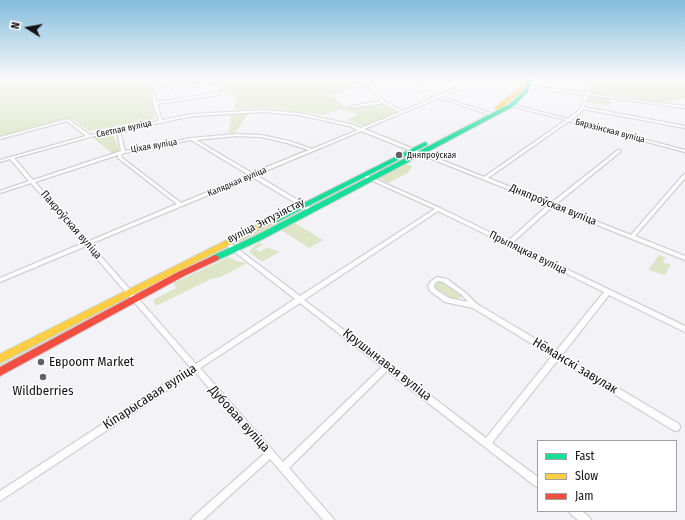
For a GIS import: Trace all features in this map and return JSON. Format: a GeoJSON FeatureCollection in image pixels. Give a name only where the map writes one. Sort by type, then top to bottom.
{"type":"FeatureCollection","features":[{"type":"Feature","properties":{"kind":"street"},"geometry":{"type":"LineString","coordinates":[[155,102],[161,121]]}},
{"type":"Feature","properties":{"kind":"street"},"geometry":{"type":"LineString","coordinates":[[352,107],[381,102]]}},
{"type":"Feature","properties":{"kind":"street"},"geometry":{"type":"LineString","coordinates":[[384,102],[402,112]]}},
{"type":"Feature","properties":{"kind":"street","name":"Калядная вуліца"},"geometry":{"type":"LineString","coordinates":[[0,280],[426,102]]}},
{"type":"Feature","properties":{"kind":"street"},"geometry":{"type":"LineString","coordinates":[[451,102],[490,114]]}},
{"type":"Feature","properties":{"kind":"street"},"geometry":{"type":"LineString","coordinates":[[485,178],[570,121],[582,108],[584,102]]}},
{"type":"Feature","properties":{"kind":"street"},"geometry":{"type":"LineString","coordinates":[[646,102],[685,107]]}},
{"type":"Feature","properties":{"kind":"street","name":"вуліца Энтузіястаў"},"geometry":{"type":"LineString","coordinates":[[0,372],[228,244],[304,205],[367,177],[417,152],[508,104]]}},
{"type":"Feature","properties":{"kind":"street","name":"Бярэзінская вуліца"},"geometry":{"type":"LineString","coordinates":[[508,104],[685,151]]}},
{"type":"Feature","properties":{"kind":"street"},"geometry":{"type":"LineString","coordinates":[[582,108],[685,127]]}},
{"type":"Feature","properties":{"kind":"street","name":"Светлая вуліца"},"geometry":{"type":"LineString","coordinates":[[0,162],[89,136],[192,115],[264,111],[310,116],[341,122],[417,152]]}},
{"type":"Feature","properties":{"kind":"street"},"geometry":{"type":"LineString","coordinates":[[0,138],[68,120],[89,136]]}},
{"type":"Feature","properties":{"kind":"street"},"geometry":{"type":"LineString","coordinates":[[118,130],[121,153],[119,157],[181,205]]}},
{"type":"Feature","properties":{"kind":"street","name":"Ціхая вуліца"},"geometry":{"type":"LineString","coordinates":[[0,192],[121,153],[192,139],[222,136],[261,136],[288,142],[312,150]]}},
{"type":"Feature","properties":{"kind":"street"},"geometry":{"type":"LineString","coordinates":[[192,139],[312,210]]}},
{"type":"Feature","properties":{"kind":"street"},"geometry":{"type":"LineString","coordinates":[[508,243],[552,204],[619,151]]}},
{"type":"Feature","properties":{"kind":"street","name":"Дняпроўская вуліца"},"geometry":{"type":"LineString","coordinates":[[417,152],[552,204],[685,258]]}},
{"type":"Feature","properties":{"kind":"street","name":"Пакроўская вуліца"},"geometry":{"type":"LineString","coordinates":[[11,158],[133,296]]}},
{"type":"Feature","properties":{"kind":"street"},"geometry":{"type":"LineString","coordinates":[[632,237],[685,175]]}},
{"type":"Feature","properties":{"kind":"street","name":"вуліца Энтузіястаў"},"geometry":{"type":"LineString","coordinates":[[0,359],[235,249],[312,210],[367,177]]}},
{"type":"Feature","properties":{"kind":"street","name":"Прыпяцкая вуліца"},"geometry":{"type":"LineString","coordinates":[[367,177],[438,209],[685,329]]}},
{"type":"Feature","properties":{"kind":"street","name":"Кіпарысавая вуліца"},"geometry":{"type":"LineString","coordinates":[[0,496],[438,209]]}},
{"type":"Feature","properties":{"kind":"street","name":"Крушынавая вуліца"},"geometry":{"type":"LineString","coordinates":[[228,244],[537,482]]}},
{"type":"Feature","properties":{"kind":"street","name":"Нёманскі завулак"},"geometry":{"type":"LineString","coordinates":[[475,306],[447,300],[432,290],[432,282],[437,279],[445,280],[464,294],[475,306],[676,427]]}},
{"type":"Feature","properties":{"kind":"street"},"geometry":{"type":"LineString","coordinates":[[487,443],[608,292]]}},
{"type":"Feature","properties":{"kind":"street","name":"Дубовая вуліца"},"geometry":{"type":"LineString","coordinates":[[133,296],[194,368],[329,520]]}},
{"type":"Feature","properties":{"kind":"street"},"geometry":{"type":"LineString","coordinates":[[283,468],[388,366]]}},
{"type":"Feature","properties":{"kind":"street"},"geometry":{"type":"LineString","coordinates":[[196,520],[270,454]]}},
{"type":"Feature","properties":{"kind":"street"},"geometry":{"type":"LineString","coordinates":[[575,512],[586,520]]}},
{"type":"Feature","properties":{"kind":"green space"},"geometry":{"type":"Polygon","coordinates":[[[0,102],[153,102],[154,119],[90,131],[70,118],[0,136],[0,102]]]}},
{"type":"Feature","properties":{"kind":"green space"},"geometry":{"type":"Polygon","coordinates":[[[236,102],[340,102],[343,106],[351,108],[382,103],[384,104],[382,105],[397,112],[364,126],[347,120],[358,114],[339,109],[324,115],[270,108],[234,109],[236,102]]]}},
{"type":"Feature","properties":{"kind":"green space"},"geometry":{"type":"Polygon","coordinates":[[[588,102],[610,102],[609,106],[588,102]]]}},
{"type":"Feature","properties":{"kind":"green space"},"geometry":{"type":"Polygon","coordinates":[[[249,113],[234,134],[229,134],[231,114],[249,113]]]}},
{"type":"Feature","properties":{"kind":"green space"},"geometry":{"type":"Polygon","coordinates":[[[486,115],[489,115],[421,151],[418,151],[486,115]]]}},
{"type":"Feature","properties":{"kind":"green space"},"geometry":{"type":"Polygon","coordinates":[[[112,133],[120,151],[115,153],[112,153],[92,137],[112,133]]]}},
{"type":"Feature","properties":{"kind":"green space"},"geometry":{"type":"Polygon","coordinates":[[[406,164],[412,166],[409,172],[389,183],[378,178],[406,164]]]}},
{"type":"Feature","properties":{"kind":"green space"},"geometry":{"type":"Polygon","coordinates":[[[363,177],[367,179],[311,208],[307,205],[363,177]]]}},
{"type":"Feature","properties":{"kind":"green space"},"geometry":{"type":"Polygon","coordinates":[[[303,207],[307,210],[237,245],[232,244],[303,207]]]}},
{"type":"Feature","properties":{"kind":"green space"},"geometry":{"type":"Polygon","coordinates":[[[295,223],[323,240],[309,248],[281,230],[295,223]]]}},
{"type":"Feature","properties":{"kind":"green space"},"geometry":{"type":"Polygon","coordinates":[[[261,242],[263,245],[255,249],[260,252],[268,247],[279,252],[262,262],[249,252],[254,246],[261,242]]]}},
{"type":"Feature","properties":{"kind":"green space"},"geometry":{"type":"Polygon","coordinates":[[[659,255],[666,258],[663,260],[664,263],[671,264],[665,275],[648,270],[659,255]]]}},
{"type":"Feature","properties":{"kind":"green space"},"geometry":{"type":"Polygon","coordinates":[[[229,257],[236,261],[247,263],[221,277],[211,279],[156,306],[153,300],[176,288],[174,283],[229,257]]]}},
{"type":"Feature","properties":{"kind":"green space"},"geometry":{"type":"Polygon","coordinates":[[[442,281],[462,297],[455,300],[440,293],[434,288],[437,282],[442,281]]]}},
{"type":"Feature","properties":{"kind":"green space"},"geometry":{"type":"Polygon","coordinates":[[[126,299],[125,301],[0,367],[0,362],[126,299]]]}},
{"type":"Feature","properties":{"kind":"traffic: fast"},"geometry":{"type":"LineString","coordinates":[[215,258],[258,238],[515,102]]}},
{"type":"Feature","properties":{"kind":"traffic: fast"},"geometry":{"type":"LineString","coordinates":[[274,220],[425,144]]}},
{"type":"Feature","properties":{"kind":"traffic: slow"},"geometry":{"type":"LineString","coordinates":[[498,108],[505,102]]}},
{"type":"Feature","properties":{"kind":"traffic: slow"},"geometry":{"type":"LineString","coordinates":[[0,359],[274,220]]}},
{"type":"Feature","properties":{"kind":"traffic: jam"},"geometry":{"type":"LineString","coordinates":[[0,372],[181,274],[215,258]]}},
{"type":"Feature","properties":{"kind":"place","name":"Дняпроўская"},"geometry":{"type":"Point","coordinates":[399,155]}},
{"type":"Feature","properties":{"kind":"place","name":"Евроопт Market"},"geometry":{"type":"Point","coordinates":[41,362]}},
{"type":"Feature","properties":{"kind":"place","name":"Wildberries"},"geometry":{"type":"Point","coordinates":[43,377]}}]}
